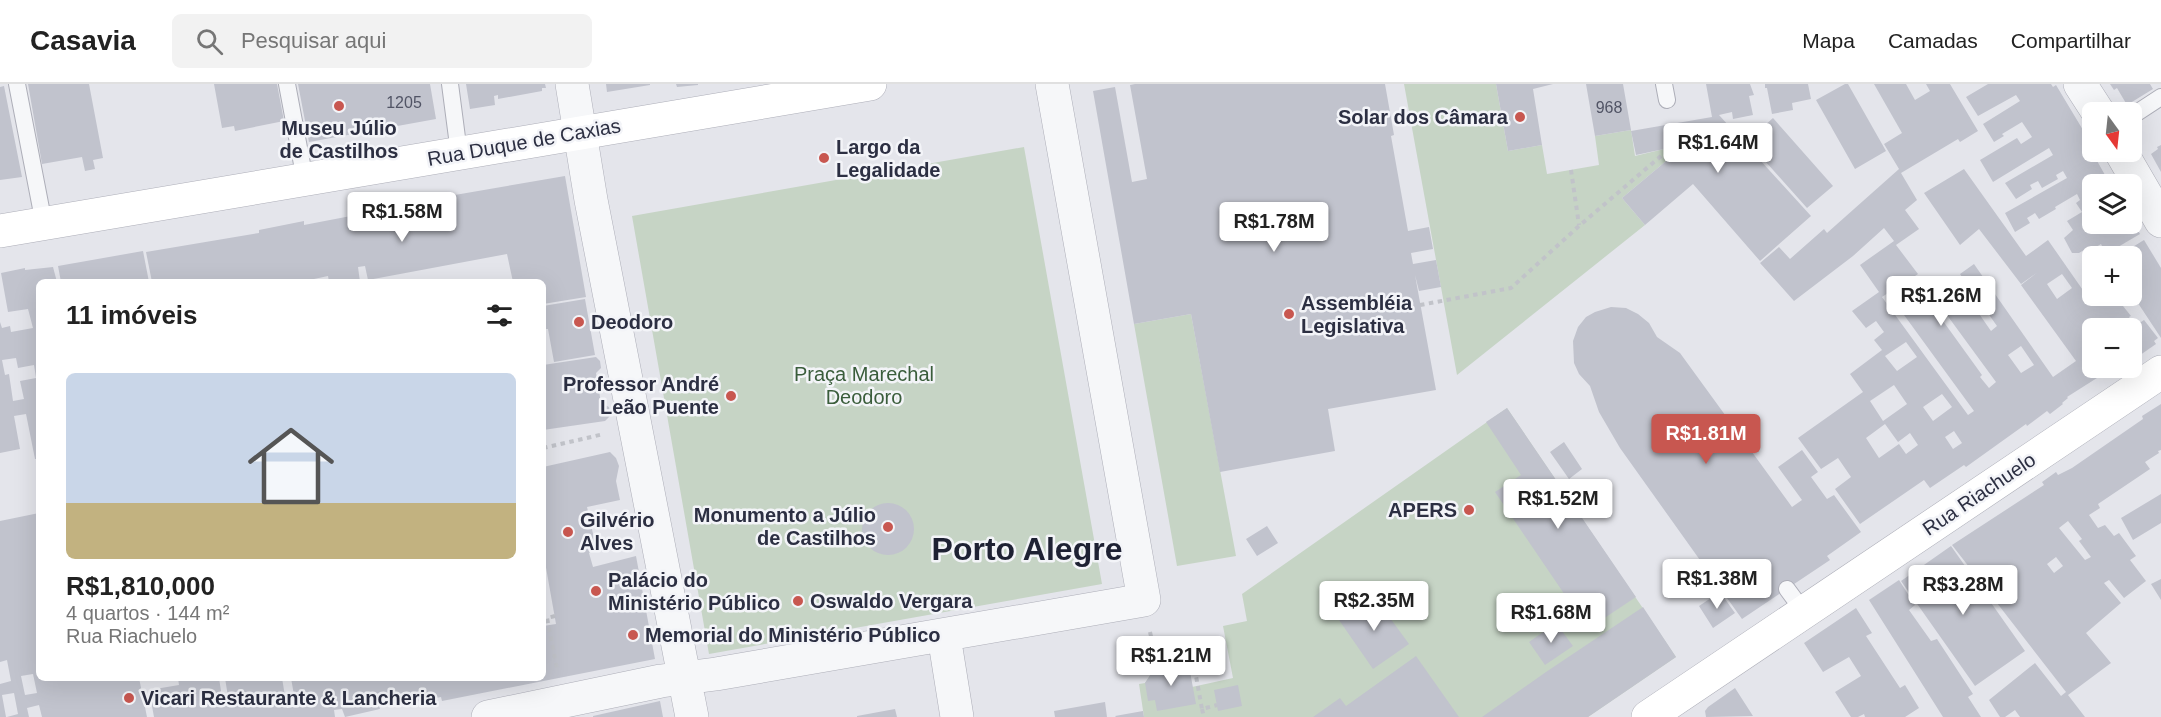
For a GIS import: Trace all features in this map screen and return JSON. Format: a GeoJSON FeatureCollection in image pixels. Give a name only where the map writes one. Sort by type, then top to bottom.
{"type":"FeatureCollection","features":[{"type":"Feature","properties":{"kind":"street"},"geometry":{"type":"LineString","coordinates":[[572,84],[692,717]]}},
{"type":"Feature","properties":{"kind":"street"},"geometry":{"type":"LineString","coordinates":[[488,717],[662,681],[944,636],[1144,600],[1052,84]]}},
{"type":"Feature","properties":{"kind":"street"},"geometry":{"type":"LineString","coordinates":[[2080,84],[2091,102]]}},
{"type":"Feature","properties":{"kind":"street","name":"Rua Duque de Caxias"},"geometry":{"type":"LineString","coordinates":[[0,231],[864,85]]}},
{"type":"Feature","properties":{"kind":"street"},"geometry":{"type":"LineString","coordinates":[[2127,162],[2161,220]]}},
{"type":"Feature","properties":{"kind":"street","name":"Rua Riachuelo"},"geometry":{"type":"LineString","coordinates":[[1647,717],[1795,601],[2161,372]]}},
{"type":"Feature","properties":{"kind":"street"},"geometry":{"type":"LineString","coordinates":[[944,636],[957,717]]}},
{"type":"Feature","properties":{"kind":"lane"},"geometry":{"type":"LineString","coordinates":[[17,84],[44,224]]}},
{"type":"Feature","properties":{"kind":"lane"},"geometry":{"type":"LineString","coordinates":[[287,84],[305,180]]}},
{"type":"Feature","properties":{"kind":"lane"},"geometry":{"type":"LineString","coordinates":[[450,84],[459,153]]}},
{"type":"Feature","properties":{"kind":"lane"},"geometry":{"type":"LineString","coordinates":[[2142,109],[2161,97]]}},
{"type":"Feature","properties":{"kind":"path"},"geometry":{"type":"LineString","coordinates":[[1420,305],[1511,288],[1661,156]]}},
{"type":"Feature","properties":{"kind":"path"},"geometry":{"type":"LineString","coordinates":[[1570,170],[1579,226]]}},
{"type":"Feature","properties":{"kind":"path"},"geometry":{"type":"LineString","coordinates":[[546,447],[606,434]]}},
{"type":"Feature","properties":{"kind":"path"},"geometry":{"type":"LineString","coordinates":[[1144,600],[1154,650],[1190,643],[1204,717]]}},
{"type":"Feature","properties":{"kind":"path"},"geometry":{"type":"LineString","coordinates":[[555,616],[547,618],[559,676]]}},
{"type":"Feature","properties":{"kind":"path"},"geometry":{"type":"LineString","coordinates":[[1202,709],[1217,705]]}},
{"type":"Feature","properties":{"kind":"green space"},"geometry":{"type":"Polygon","coordinates":[[[1404,84],[1496,84],[1508,151],[1542,145],[1547,174],[1599,165],[1595,136],[1631,130],[1635,156],[1664,149],[1671,157],[1622,198],[1645,225],[1457,375],[1404,84]]]}},
{"type":"Feature","properties":{"kind":"green space","name":"Praça Marechal Deodoro"},"geometry":{"type":"Polygon","coordinates":[[[1024,147],[1102,584],[709,654],[632,216],[1024,147]]]}},
{"type":"Feature","properties":{"kind":"green space"},"geometry":{"type":"Polygon","coordinates":[[[1191,314],[1236,556],[1177,566],[1134,324],[1191,314]]]}},
{"type":"Feature","properties":{"kind":"green space","name":"APERS"},"geometry":{"type":"Polygon","coordinates":[[[1507,408],[1676,657],[1588,717],[1144,717],[1139,684],[1145,683],[1155,668],[1188,661],[1192,687],[1233,678],[1223,626],[1247,621],[1242,594],[1507,408]]]}},
{"type":"Feature","properties":{"kind":"building"},"geometry":{"type":"Polygon","coordinates":[[[28,84],[89,84],[103,158],[93,160],[95,169],[85,171],[82,157],[42,164],[28,84]]]}},
{"type":"Feature","properties":{"kind":"building"},"geometry":{"type":"Polygon","coordinates":[[[214,84],[277,84],[284,121],[235,131],[234,126],[222,128],[214,84]]]}},
{"type":"Feature","properties":{"kind":"building","name":"Museu Júlio de Castilhos"},"geometry":{"type":"Polygon","coordinates":[[[298,84],[430,84],[436,119],[309,142],[298,84]]]}},
{"type":"Feature","properties":{"kind":"building"},"geometry":{"type":"Polygon","coordinates":[[[466,84],[545,84],[546,88],[542,88],[542,91],[498,99],[498,95],[494,96],[495,105],[470,109],[466,84]]]}},
{"type":"Feature","properties":{"kind":"building"},"geometry":{"type":"Polygon","coordinates":[[[606,84],[650,84],[650,85],[607,92],[606,84]]]}},
{"type":"Feature","properties":{"kind":"building"},"geometry":{"type":"Polygon","coordinates":[[[676,84],[698,84],[698,85],[677,87],[676,84]]]}},
{"type":"Feature","properties":{"kind":"building"},"geometry":{"type":"Polygon","coordinates":[[[1385,84],[1394,135],[1391,136],[1408,231],[1429,227],[1433,249],[1411,253],[1413,264],[1436,260],[1441,287],[1419,291],[1415,275],[1436,390],[1328,409],[1335,451],[1220,472],[1191,314],[1134,324],[1093,91],[1115,87],[1132,182],[1147,179],[1130,85],[1385,84]]]}},
{"type":"Feature","properties":{"kind":"building","name":"Solar dos Câmara"},"geometry":{"type":"Polygon","coordinates":[[[1496,84],[1553,84],[1533,89],[1542,145],[1508,151],[1496,84]]]}},
{"type":"Feature","properties":{"kind":"building"},"geometry":{"type":"Polygon","coordinates":[[[1586,84],[1623,84],[1631,130],[1595,136],[1586,84]]]}},
{"type":"Feature","properties":{"kind":"building"},"geometry":{"type":"Polygon","coordinates":[[[1706,84],[1750,84],[1754,95],[1749,96],[1753,115],[1733,119],[1732,112],[1719,115],[1811,216],[1760,261],[1693,184],[1645,225],[1622,198],[1671,157],[1664,149],[1636,155],[1631,131],[1712,117],[1706,84]]]}},
{"type":"Feature","properties":{"kind":"building"},"geometry":{"type":"Polygon","coordinates":[[[1765,84],[1808,84],[1811,99],[1792,103],[1793,110],[1772,114],[1765,84]]]}},
{"type":"Feature","properties":{"kind":"building"},"geometry":{"type":"Polygon","coordinates":[[[1848,84],[1886,151],[1855,169],[1816,100],[1848,84]]]}},
{"type":"Feature","properties":{"kind":"building"},"geometry":{"type":"Polygon","coordinates":[[[1874,84],[1906,84],[1915,100],[1930,91],[1926,84],[1950,84],[1978,131],[1960,142],[1958,139],[1901,173],[1917,200],[1905,210],[1919,229],[1896,245],[1918,274],[1912,278],[1989,388],[1996,382],[1944,311],[1966,295],[1991,331],[1997,326],[1960,274],[1974,264],[2053,377],[2076,361],[2021,285],[2038,272],[2021,284],[1979,229],[1960,245],[1924,193],[1964,169],[2026,256],[2048,240],[2082,289],[2082,306],[2123,306],[2131,316],[2130,318],[2082,318],[2082,378],[2097,378],[2067,397],[2063,404],[2050,414],[2047,411],[2027,426],[2026,424],[1966,467],[1964,465],[1930,488],[1924,480],[1860,524],[1835,489],[1851,477],[1838,458],[1821,469],[1798,438],[1863,392],[1850,374],[1882,350],[1874,340],[1884,332],[1876,321],[1866,328],[1852,311],[1879,292],[1860,265],[1894,241],[1884,228],[1853,256],[1794,301],[1760,263],[1779,247],[1790,259],[1824,229],[1827,233],[1899,169],[1884,144],[1902,133],[1874,84]],[[2062,274],[2047,284],[2057,299],[2072,288],[2062,274]],[[1888,293],[1882,297],[1968,415],[1974,411],[1888,293]],[[1906,342],[1885,356],[1897,371],[1917,357],[1906,342]],[[2021,346],[2008,355],[2021,373],[2034,365],[2021,346]],[[1894,385],[1870,401],[1883,421],[1907,404],[1894,385]],[[1942,394],[1923,407],[1933,421],[1952,407],[1942,394]],[[1885,424],[1866,438],[1879,458],[1899,444],[1906,454],[1918,445],[1910,433],[1898,442],[1885,424]],[[1954,431],[1945,437],[1953,449],[1962,443],[1954,431]]]}},
{"type":"Feature","properties":{"kind":"building"},"geometry":{"type":"Polygon","coordinates":[[[1988,84],[2051,84],[2053,87],[2056,85],[2082,128],[2082,162],[2098,162],[2104,174],[2082,174],[2082,212],[2076,203],[2080,200],[2077,194],[2039,219],[2035,213],[2027,218],[2030,223],[2015,232],[2005,213],[2067,178],[2063,171],[2056,175],[2058,179],[2042,188],[2038,181],[2030,185],[2032,189],[2016,199],[2005,183],[2053,155],[2049,148],[1993,182],[1980,160],[2017,138],[2021,144],[2032,137],[2022,122],[2002,134],[2004,136],[1994,142],[1983,124],[2020,101],[2016,95],[1978,116],[1966,97],[1988,84]]]}},
{"type":"Feature","properties":{"kind":"building"},"geometry":{"type":"Polygon","coordinates":[[[2110,84],[2150,84],[2153,89],[2132,102],[2125,102],[2117,88],[2114,90],[2110,84]]]}},
{"type":"Feature","properties":{"kind":"building"},"geometry":{"type":"Polygon","coordinates":[[[4,86],[22,177],[0,180],[0,87],[4,86]]]}},
{"type":"Feature","properties":{"kind":"building"},"geometry":{"type":"Polygon","coordinates":[[[1773,118],[1833,186],[1807,208],[1747,141],[1773,118]]]}},
{"type":"Feature","properties":{"kind":"building"},"geometry":{"type":"Polygon","coordinates":[[[2161,145],[2161,172],[2151,154],[2161,145]]]}},
{"type":"Feature","properties":{"kind":"building"},"geometry":{"type":"Polygon","coordinates":[[[565,176],[586,297],[546,304],[546,279],[512,279],[507,254],[373,279],[368,279],[365,266],[358,267],[360,279],[328,279],[328,276],[314,279],[151,279],[146,252],[259,233],[259,230],[304,221],[304,225],[356,215],[356,212],[565,176]]]}},
{"type":"Feature","properties":{"kind":"building"},"geometry":{"type":"Polygon","coordinates":[[[2082,212],[2082,234],[2140,234],[2120,246],[2102,246],[2101,244],[2082,246],[2082,251],[2072,253],[2064,238],[2073,230],[2067,221],[2082,212]]]}},
{"type":"Feature","properties":{"kind":"building"},"geometry":{"type":"Polygon","coordinates":[[[2144,240],[2161,268],[2161,338],[2140,306],[2142,306],[2142,246],[2134,246],[2144,240]]]}},
{"type":"Feature","properties":{"kind":"building"},"geometry":{"type":"Polygon","coordinates":[[[143,251],[148,279],[60,279],[58,266],[143,251]]]}},
{"type":"Feature","properties":{"kind":"building"},"geometry":{"type":"Polygon","coordinates":[[[53,267],[56,279],[36,279],[36,378],[36,459],[26,414],[14,416],[20,449],[0,453],[0,322],[2,328],[10,326],[11,332],[33,328],[28,309],[8,312],[1,273],[25,268],[25,270],[53,267]],[[16,358],[2,360],[5,375],[9,374],[13,401],[24,399],[20,381],[36,378],[34,365],[18,368],[16,358]]]}},
{"type":"Feature","properties":{"kind":"building"},"geometry":{"type":"Polygon","coordinates":[[[585,299],[595,355],[554,362],[548,329],[546,329],[546,306],[585,299]]]}},
{"type":"Feature","properties":{"kind":"building"},"geometry":{"type":"Polygon","coordinates":[[[1611,307],[1626,308],[1638,314],[1649,323],[1657,337],[1680,353],[1792,507],[1802,500],[1778,467],[1802,450],[1818,472],[1811,477],[1827,499],[1834,495],[1861,532],[1827,556],[1830,560],[1742,619],[1620,448],[1599,412],[1590,386],[1579,374],[1574,363],[1573,341],[1578,327],[1586,317],[1611,307]]]}},
{"type":"Feature","properties":{"kind":"building"},"geometry":{"type":"Polygon","coordinates":[[[2144,320],[2158,338],[2154,341],[2156,344],[2142,354],[2142,321],[2144,320]]]}},
{"type":"Feature","properties":{"kind":"building"},"geometry":{"type":"Polygon","coordinates":[[[596,357],[600,361],[601,368],[596,373],[601,403],[609,407],[610,416],[605,421],[546,430],[546,365],[596,357]]]}},
{"type":"Feature","properties":{"kind":"building"},"geometry":{"type":"Polygon","coordinates":[[[2161,404],[2161,450],[2145,462],[2150,469],[2098,504],[2100,508],[2089,515],[2098,528],[2105,525],[2114,536],[2119,533],[2136,556],[2130,560],[2146,581],[2124,598],[2109,580],[2104,583],[2121,603],[2086,633],[2111,663],[2068,695],[2085,717],[2020,717],[2015,710],[2005,717],[2000,717],[1989,700],[2035,663],[2061,696],[2066,692],[1952,545],[2044,485],[2042,482],[2056,472],[2058,475],[2072,468],[2143,419],[2142,416],[2161,404]],[[2068,521],[2059,528],[2085,560],[2091,557],[2079,541],[2082,539],[2068,521]],[[2056,557],[2047,564],[2054,573],[2063,566],[2056,557]]]}},
{"type":"Feature","properties":{"kind":"building"},"geometry":{"type":"Polygon","coordinates":[[[1507,408],[1636,597],[1588,629],[1495,492],[1521,475],[1486,422],[1507,408]]]}},
{"type":"Feature","properties":{"kind":"building"},"geometry":{"type":"Polygon","coordinates":[[[1564,442],[1582,469],[1569,479],[1550,452],[1564,442]]]}},
{"type":"Feature","properties":{"kind":"building"},"geometry":{"type":"Polygon","coordinates":[[[610,452],[616,458],[619,466],[616,481],[620,500],[587,507],[596,547],[589,553],[593,567],[636,556],[655,659],[546,680],[546,626],[556,624],[546,568],[546,466],[610,452]]]}},
{"type":"Feature","properties":{"kind":"building"},"geometry":{"type":"Polygon","coordinates":[[[2161,494],[2161,523],[2133,540],[2121,518],[2161,494]]]}},
{"type":"Feature","properties":{"kind":"building","name":"Monumento a Júlio de Castilhos"},"geometry":{"type":"Polygon","coordinates":[[[888,503],[898,505],[906,511],[912,519],[914,529],[912,539],[906,547],[898,553],[888,555],[878,553],[870,547],[864,539],[862,529],[864,519],[870,511],[878,505],[888,503]]]}},
{"type":"Feature","properties":{"kind":"building"},"geometry":{"type":"Polygon","coordinates":[[[36,514],[36,681],[140,681],[147,717],[42,717],[39,705],[27,708],[29,717],[7,717],[18,714],[14,693],[2,695],[6,717],[0,717],[0,684],[11,681],[7,660],[0,662],[0,521],[36,514]],[[33,674],[21,676],[25,695],[37,693],[33,674]]]}},
{"type":"Feature","properties":{"kind":"building"},"geometry":{"type":"Polygon","coordinates":[[[1267,526],[1278,543],[1257,556],[1246,539],[1267,526]]]}},
{"type":"Feature","properties":{"kind":"building"},"geometry":{"type":"Polygon","coordinates":[[[1951,546],[2025,651],[1975,686],[1901,581],[1951,546]]]}},
{"type":"Feature","properties":{"kind":"building"},"geometry":{"type":"Polygon","coordinates":[[[2161,579],[2161,600],[2151,584],[2161,579]]]}},
{"type":"Feature","properties":{"kind":"building"},"geometry":{"type":"Polygon","coordinates":[[[1899,580],[1915,605],[1909,610],[1931,641],[1937,639],[1973,694],[1968,697],[1981,717],[1943,717],[1869,600],[1899,580]]]}},
{"type":"Feature","properties":{"kind":"building"},"geometry":{"type":"Polygon","coordinates":[[[1720,592],[1735,613],[1713,628],[1699,606],[1720,592]]]}},
{"type":"Feature","properties":{"kind":"building"},"geometry":{"type":"Polygon","coordinates":[[[1374,596],[1409,644],[1373,669],[1339,620],[1374,596]]]}},
{"type":"Feature","properties":{"kind":"building"},"geometry":{"type":"Polygon","coordinates":[[[1643,607],[1676,657],[1588,717],[1482,717],[1546,672],[1643,607]]]}},
{"type":"Feature","properties":{"kind":"building"},"geometry":{"type":"Polygon","coordinates":[[[1856,608],[1872,633],[1866,636],[1900,688],[1905,685],[1919,708],[1905,717],[1865,717],[1864,714],[1851,717],[1835,692],[1861,676],[1849,657],[1823,672],[1804,643],[1856,608]]]}},
{"type":"Feature","properties":{"kind":"building"},"geometry":{"type":"Polygon","coordinates":[[[1556,623],[1573,646],[1545,665],[1529,642],[1556,623]]]}},
{"type":"Feature","properties":{"kind":"building"},"geometry":{"type":"Polygon","coordinates":[[[1416,656],[1459,717],[1313,717],[1340,698],[1346,706],[1416,656]]]}},
{"type":"Feature","properties":{"kind":"building"},"geometry":{"type":"Polygon","coordinates":[[[1188,661],[1196,704],[1157,711],[1155,700],[1148,701],[1145,683],[1155,668],[1188,661]]]}},
{"type":"Feature","properties":{"kind":"building"},"geometry":{"type":"Polygon","coordinates":[[[178,681],[219,681],[223,704],[229,703],[225,681],[282,681],[287,708],[299,705],[296,694],[294,695],[292,681],[543,681],[442,701],[441,697],[399,705],[398,697],[378,701],[380,709],[345,717],[342,709],[334,710],[335,717],[154,717],[149,690],[179,685],[178,681]]]}},
{"type":"Feature","properties":{"kind":"building"},"geometry":{"type":"Polygon","coordinates":[[[1238,685],[1242,706],[1218,711],[1214,690],[1238,685]]]}},
{"type":"Feature","properties":{"kind":"building"},"geometry":{"type":"Polygon","coordinates":[[[1735,688],[1753,716],[1706,717],[1705,711],[1708,707],[1735,688]]]}},
{"type":"Feature","properties":{"kind":"building"},"geometry":{"type":"Polygon","coordinates":[[[660,701],[663,717],[593,717],[593,716],[660,701]]]}},
{"type":"Feature","properties":{"kind":"building"},"geometry":{"type":"Polygon","coordinates":[[[1105,702],[1107,717],[1055,717],[1054,711],[1105,702]]]}},
{"type":"Feature","properties":{"kind":"building"},"geometry":{"type":"Polygon","coordinates":[[[895,709],[897,717],[857,717],[857,716],[895,709]]]}},
{"type":"Feature","properties":{"kind":"building"},"geometry":{"type":"Polygon","coordinates":[[[1143,711],[1144,717],[1115,716],[1143,711]]]}},
{"type":"Feature","properties":{"kind":"place","name":"Museu Júlio de Castilhos"},"geometry":{"type":"Point","coordinates":[339,106]}},
{"type":"Feature","properties":{"kind":"place","name":"Solar dos Câmara"},"geometry":{"type":"Point","coordinates":[1520,117]}},
{"type":"Feature","properties":{"kind":"place","name":"Largo da Legalidade"},"geometry":{"type":"Point","coordinates":[824,158]}},
{"type":"Feature","properties":{"kind":"place","name":"Assembléia Legislativa"},"geometry":{"type":"Point","coordinates":[1289,314]}},
{"type":"Feature","properties":{"kind":"place","name":"Deodoro"},"geometry":{"type":"Point","coordinates":[579,322]}},
{"type":"Feature","properties":{"kind":"place","name":"Professor André Leão Puente"},"geometry":{"type":"Point","coordinates":[731,396]}},
{"type":"Feature","properties":{"kind":"place","name":"APERS"},"geometry":{"type":"Point","coordinates":[1469,510]}},
{"type":"Feature","properties":{"kind":"place","name":"Monumento a Júlio de Castilhos"},"geometry":{"type":"Point","coordinates":[888,527]}},
{"type":"Feature","properties":{"kind":"place","name":"Gilvério Alves"},"geometry":{"type":"Point","coordinates":[568,532]}},
{"type":"Feature","properties":{"kind":"place","name":"Palácio do Ministério Público"},"geometry":{"type":"Point","coordinates":[596,591]}},
{"type":"Feature","properties":{"kind":"place","name":"Oswaldo Vergara"},"geometry":{"type":"Point","coordinates":[798,601]}},
{"type":"Feature","properties":{"kind":"place","name":"Memorial do Ministério Público"},"geometry":{"type":"Point","coordinates":[633,635]}},
{"type":"Feature","properties":{"kind":"place","name":"Vicari Restaurante & Lancheria"},"geometry":{"type":"Point","coordinates":[129,698]}},
{"type":"Feature","properties":{"kind":"district","name":"Porto Alegre"},"geometry":{"type":"Point","coordinates":[1027,549]}}]}
